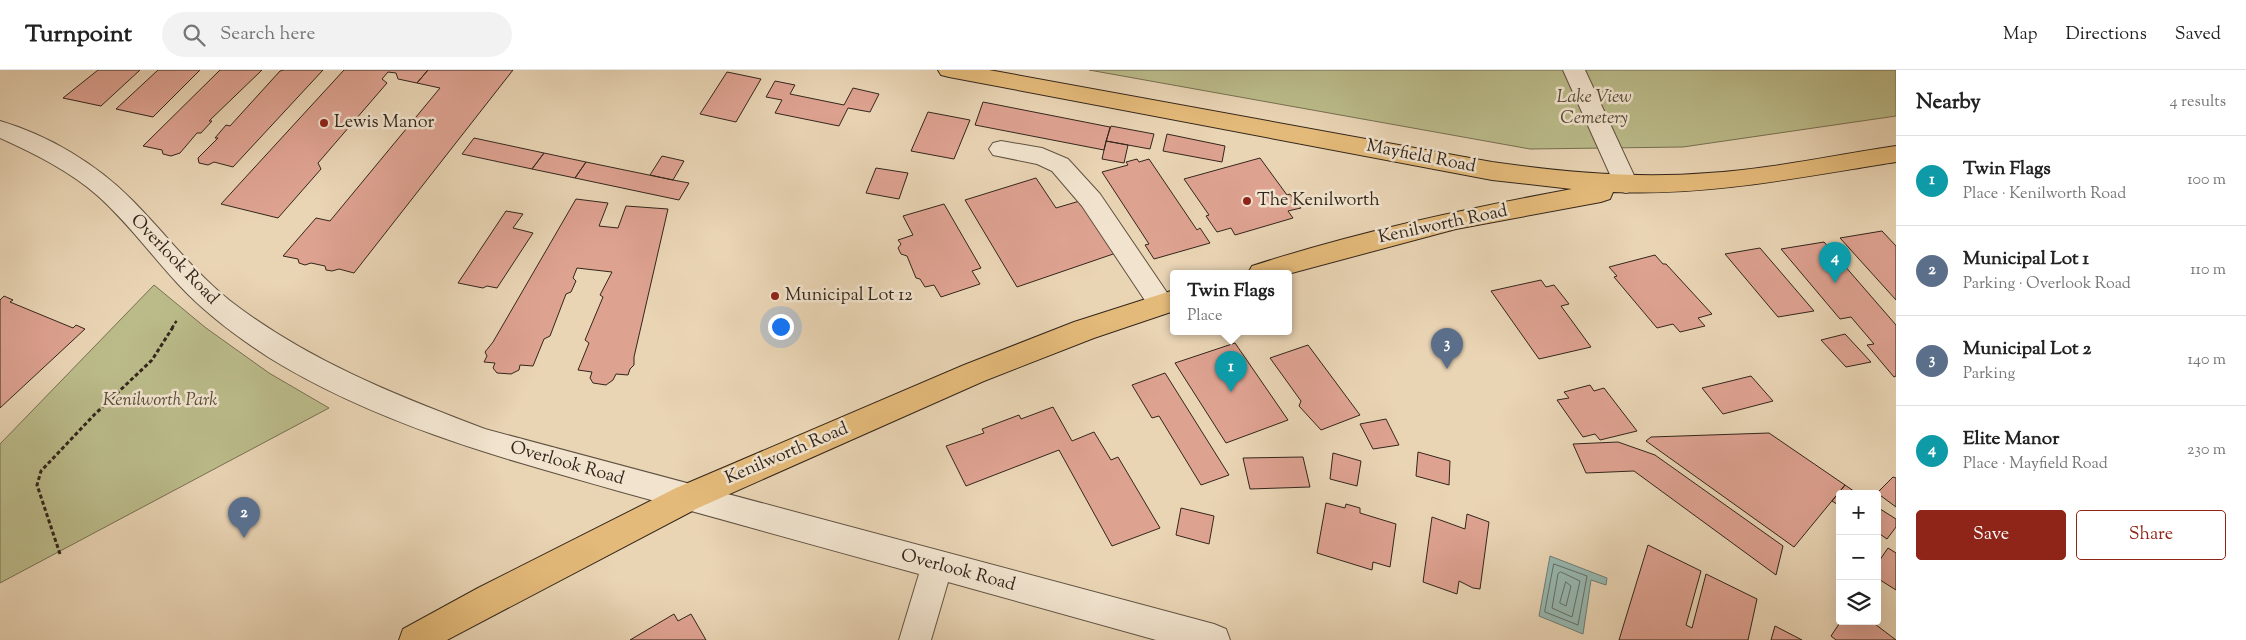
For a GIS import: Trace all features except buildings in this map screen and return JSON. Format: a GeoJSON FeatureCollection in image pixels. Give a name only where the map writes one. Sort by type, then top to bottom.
{"type":"FeatureCollection","features":[{"type":"Feature","properties":{"kind":"main road","name":"Mayfield Road"},"geometry":{"type":"LineString","coordinates":[[949,70],[1492,171],[1582,183],[1710,182],[1896,154]]}},
{"type":"Feature","properties":{"kind":"main road","name":"Kenilworth Road"},"geometry":{"type":"LineString","coordinates":[[1271,270],[1329,252],[1456,220],[1596,195],[1626,184]]}},
{"type":"Feature","properties":{"kind":"main road","name":"Kenilworth Road"},"geometry":{"type":"LineString","coordinates":[[415,640],[489,599],[687,498],[974,373],[1084,330],[1167,302]]}},
{"type":"Feature","properties":{"kind":"street"},"geometry":{"type":"LineString","coordinates":[[1574,70],[1626,184]]}},
{"type":"Feature","properties":{"kind":"street","name":"Overlook Road"},"geometry":{"type":"LineString","coordinates":[[0,129],[55,156],[96,181],[130,214],[194,285],[243,326],[286,353],[397,408],[484,441],[687,498],[1214,640]]}},
{"type":"Feature","properties":{"kind":"street"},"geometry":{"type":"LineString","coordinates":[[1001,149],[1042,156],[1060,165],[1091,200],[1167,302]]}},
{"type":"Feature","properties":{"kind":"street"},"geometry":{"type":"LineString","coordinates":[[915,640],[937,565]]}},
{"type":"Feature","properties":{"kind":"path"},"geometry":{"type":"LineString","coordinates":[[60,554],[37,485],[40,471],[94,415],[152,360],[177,320]]}},
{"type":"Feature","properties":{"kind":"green space","name":"Lake View Cemetery"},"geometry":{"type":"Polygon","coordinates":[[[1089,70],[1896,70],[1896,116],[1683,147],[1530,149],[1089,70]]]}},
{"type":"Feature","properties":{"kind":"green space","name":"Kenilworth Park"},"geometry":{"type":"Polygon","coordinates":[[[154,285],[206,328],[269,373],[329,408],[0,583],[0,444],[154,285]]]}},
{"type":"Feature","properties":{"kind":"water"},"geometry":{"type":"Polygon","coordinates":[[[1550,556],[1607,578],[1606,585],[1591,580],[1583,634],[1539,616],[1550,556]]]}},
{"type":"Feature","properties":{"kind":"place","name":"Lewis Manor"},"geometry":{"type":"Point","coordinates":[324,123]}},
{"type":"Feature","properties":{"kind":"place","name":"The Kenilworth"},"geometry":{"type":"Point","coordinates":[1247,201]}},
{"type":"Feature","properties":{"kind":"place","name":"Elite Manor"},"geometry":{"type":"Point","coordinates":[1835,283]}},
{"type":"Feature","properties":{"kind":"place","name":"Municipal Lot 12"},"geometry":{"type":"Point","coordinates":[775,296]}},
{"type":"Feature","properties":{"kind":"place","name":"Municipal Lot 2"},"geometry":{"type":"Point","coordinates":[1447,369]}},
{"type":"Feature","properties":{"kind":"place","name":"Twin Flags"},"geometry":{"type":"Point","coordinates":[1231,392]}},
{"type":"Feature","properties":{"kind":"place","name":"Municipal Lot 1"},"geometry":{"type":"Point","coordinates":[244,538]}}]}
